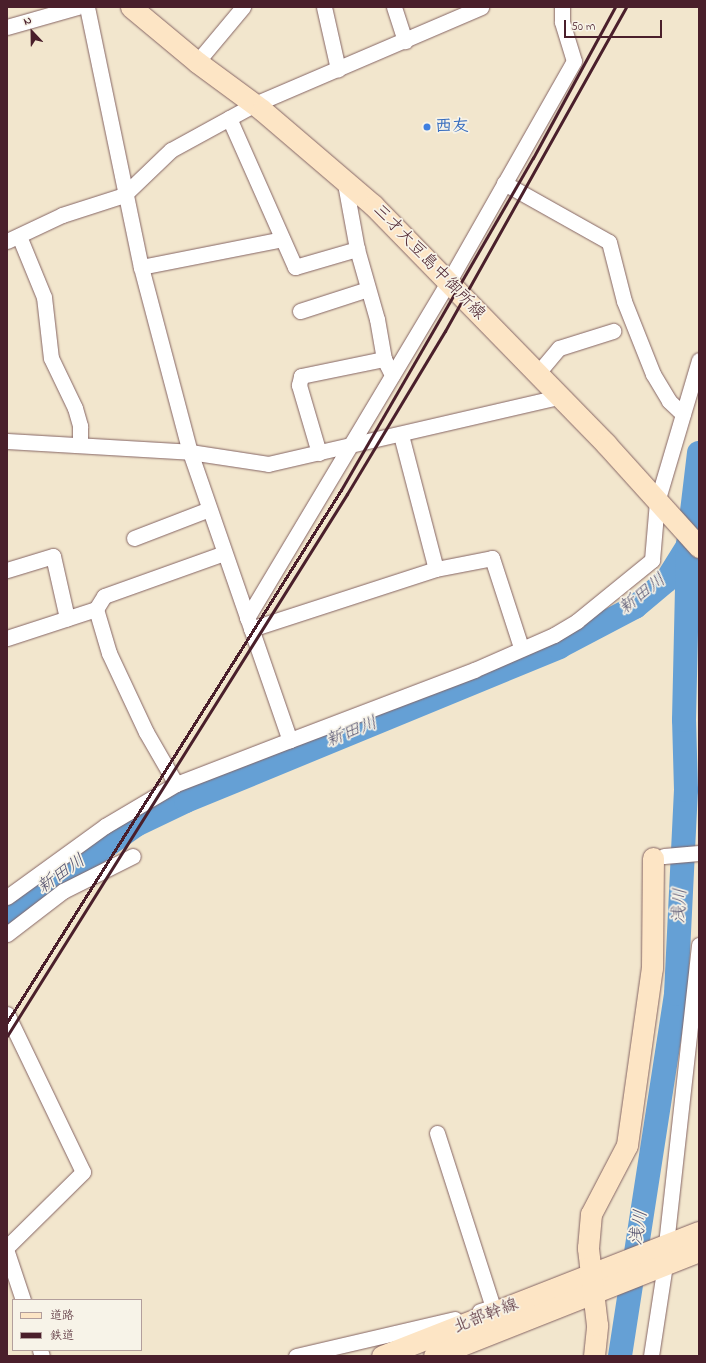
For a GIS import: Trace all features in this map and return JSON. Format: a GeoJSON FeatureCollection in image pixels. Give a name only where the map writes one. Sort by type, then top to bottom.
{"type":"FeatureCollection","features":[{"type":"Feature","properties":{"kind":"street"},"geometry":{"type":"LineString","coordinates":[[7,27],[77,7]]}},
{"type":"Feature","properties":{"kind":"street"},"geometry":{"type":"LineString","coordinates":[[88,7],[124,195],[141,267],[190,452],[290,740]]}},
{"type":"Feature","properties":{"kind":"street","name":"三才大豆島中御所線"},"geometry":{"type":"LineString","coordinates":[[131,7],[197,62],[255,104],[344,178],[449,281],[699,546]]}},
{"type":"Feature","properties":{"kind":"street"},"geometry":{"type":"LineString","coordinates":[[197,62],[243,7]]}},
{"type":"Feature","properties":{"kind":"street"},"geometry":{"type":"LineString","coordinates":[[324,7],[338,69]]}},
{"type":"Feature","properties":{"kind":"street"},"geometry":{"type":"LineString","coordinates":[[394,7],[405,41]]}},
{"type":"Feature","properties":{"kind":"street"},"geometry":{"type":"LineString","coordinates":[[80,443],[80,426],[74,408],[51,358],[44,297],[13,238],[62,215],[124,195],[171,150],[255,104],[405,41],[481,7]]}},
{"type":"Feature","properties":{"kind":"street"},"geometry":{"type":"LineString","coordinates":[[249,623],[351,444],[449,281],[574,61],[562,22],[562,7]]}},
{"type":"Feature","properties":{"kind":"street"},"geometry":{"type":"LineString","coordinates":[[229,118],[295,267],[357,249]]}},
{"type":"Feature","properties":{"kind":"street"},"geometry":{"type":"LineString","coordinates":[[344,178],[357,249],[384,359],[392,375]]}},
{"type":"Feature","properties":{"kind":"street"},"geometry":{"type":"LineString","coordinates":[[504,184],[610,242],[624,301],[654,374],[669,401],[683,414]]}},
{"type":"Feature","properties":{"kind":"street"},"geometry":{"type":"LineString","coordinates":[[141,267],[282,239]]}},
{"type":"Feature","properties":{"kind":"street"},"geometry":{"type":"LineString","coordinates":[[300,311],[368,289]]}},
{"type":"Feature","properties":{"kind":"street"},"geometry":{"type":"LineString","coordinates":[[537,374],[559,348],[613,331]]}},
{"type":"Feature","properties":{"kind":"street"},"geometry":{"type":"LineString","coordinates":[[319,453],[298,385],[301,376],[384,359]]}},
{"type":"Feature","properties":{"kind":"street"},"geometry":{"type":"LineString","coordinates":[[7,897],[105,826],[176,784],[474,670],[521,647],[554,635],[577,621],[652,560],[664,510],[683,414],[699,360]]}},
{"type":"Feature","properties":{"kind":"street"},"geometry":{"type":"LineString","coordinates":[[7,441],[80,443],[190,452],[268,464],[319,453],[351,444],[401,435],[559,397]]}},
{"type":"Feature","properties":{"kind":"street"},"geometry":{"type":"LineString","coordinates":[[401,435],[436,569]]}},
{"type":"Feature","properties":{"kind":"street"},"geometry":{"type":"LineString","coordinates":[[134,538],[209,509]]}},
{"type":"Feature","properties":{"kind":"street"},"geometry":{"type":"LineString","coordinates":[[7,638],[96,609],[104,596],[224,553]]}},
{"type":"Feature","properties":{"kind":"street"},"geometry":{"type":"LineString","coordinates":[[7,570],[53,556],[67,618]]}},
{"type":"Feature","properties":{"kind":"street"},"geometry":{"type":"LineString","coordinates":[[249,623],[436,569],[492,558],[521,647]]}},
{"type":"Feature","properties":{"kind":"street"},"geometry":{"type":"LineString","coordinates":[[96,609],[109,652],[146,732],[176,784]]}},
{"type":"Feature","properties":{"kind":"street"},"geometry":{"type":"LineString","coordinates":[[594,1356],[600,1281],[591,1214],[627,1145],[645,1036],[652,968],[659,857],[699,853]]}},
{"type":"Feature","properties":{"kind":"street"},"geometry":{"type":"LineString","coordinates":[[7,934],[63,891],[133,856]]}},
{"type":"Feature","properties":{"kind":"street"},"geometry":{"type":"LineString","coordinates":[[651,1356],[660,1257],[699,944]]}},
{"type":"Feature","properties":{"kind":"street"},"geometry":{"type":"LineString","coordinates":[[7,1014],[83,1172],[7,1247]]}},
{"type":"Feature","properties":{"kind":"street"},"geometry":{"type":"LineString","coordinates":[[296,1356],[366,1342],[493,1307],[436,1133]]}},
{"type":"Feature","properties":{"kind":"street"},"geometry":{"type":"LineString","coordinates":[[600,1281],[660,1257],[699,1232]]}},
{"type":"Feature","properties":{"kind":"street"},"geometry":{"type":"LineString","coordinates":[[660,1257],[699,1251]]}},
{"type":"Feature","properties":{"kind":"street"},"geometry":{"type":"LineString","coordinates":[[7,1252],[23,1299]]}},
{"type":"Feature","properties":{"kind":"street","name":"北部幹線"},"geometry":{"type":"LineString","coordinates":[[382,1356],[600,1281]]}},
{"type":"Feature","properties":{"kind":"street","name":"北部幹線"},"geometry":{"type":"LineString","coordinates":[[434,1356],[600,1281]]}},
{"type":"Feature","properties":{"kind":"waterway","name":"浅川"},"geometry":{"type":"LineString","coordinates":[[620,1356],[676,994],[686,790],[684,720],[688,545],[699,453]]}},
{"type":"Feature","properties":{"kind":"waterway","name":"新田川"},"geometry":{"type":"LineString","coordinates":[[7,916],[136,825],[186,801],[559,647],[635,607],[666,581],[687,547]]}},
{"type":"Feature","properties":{"kind":"railway"},"geometry":{"type":"LineString","coordinates":[[7,1022],[341,490],[533,158],[615,7]]}},
{"type":"Feature","properties":{"kind":"railway"},"geometry":{"type":"LineString","coordinates":[[7,1036],[347,494],[445,331],[626,7]]}},
{"type":"Feature","properties":{"kind":"place","name":"西友"},"geometry":{"type":"Point","coordinates":[427,127]}}]}
